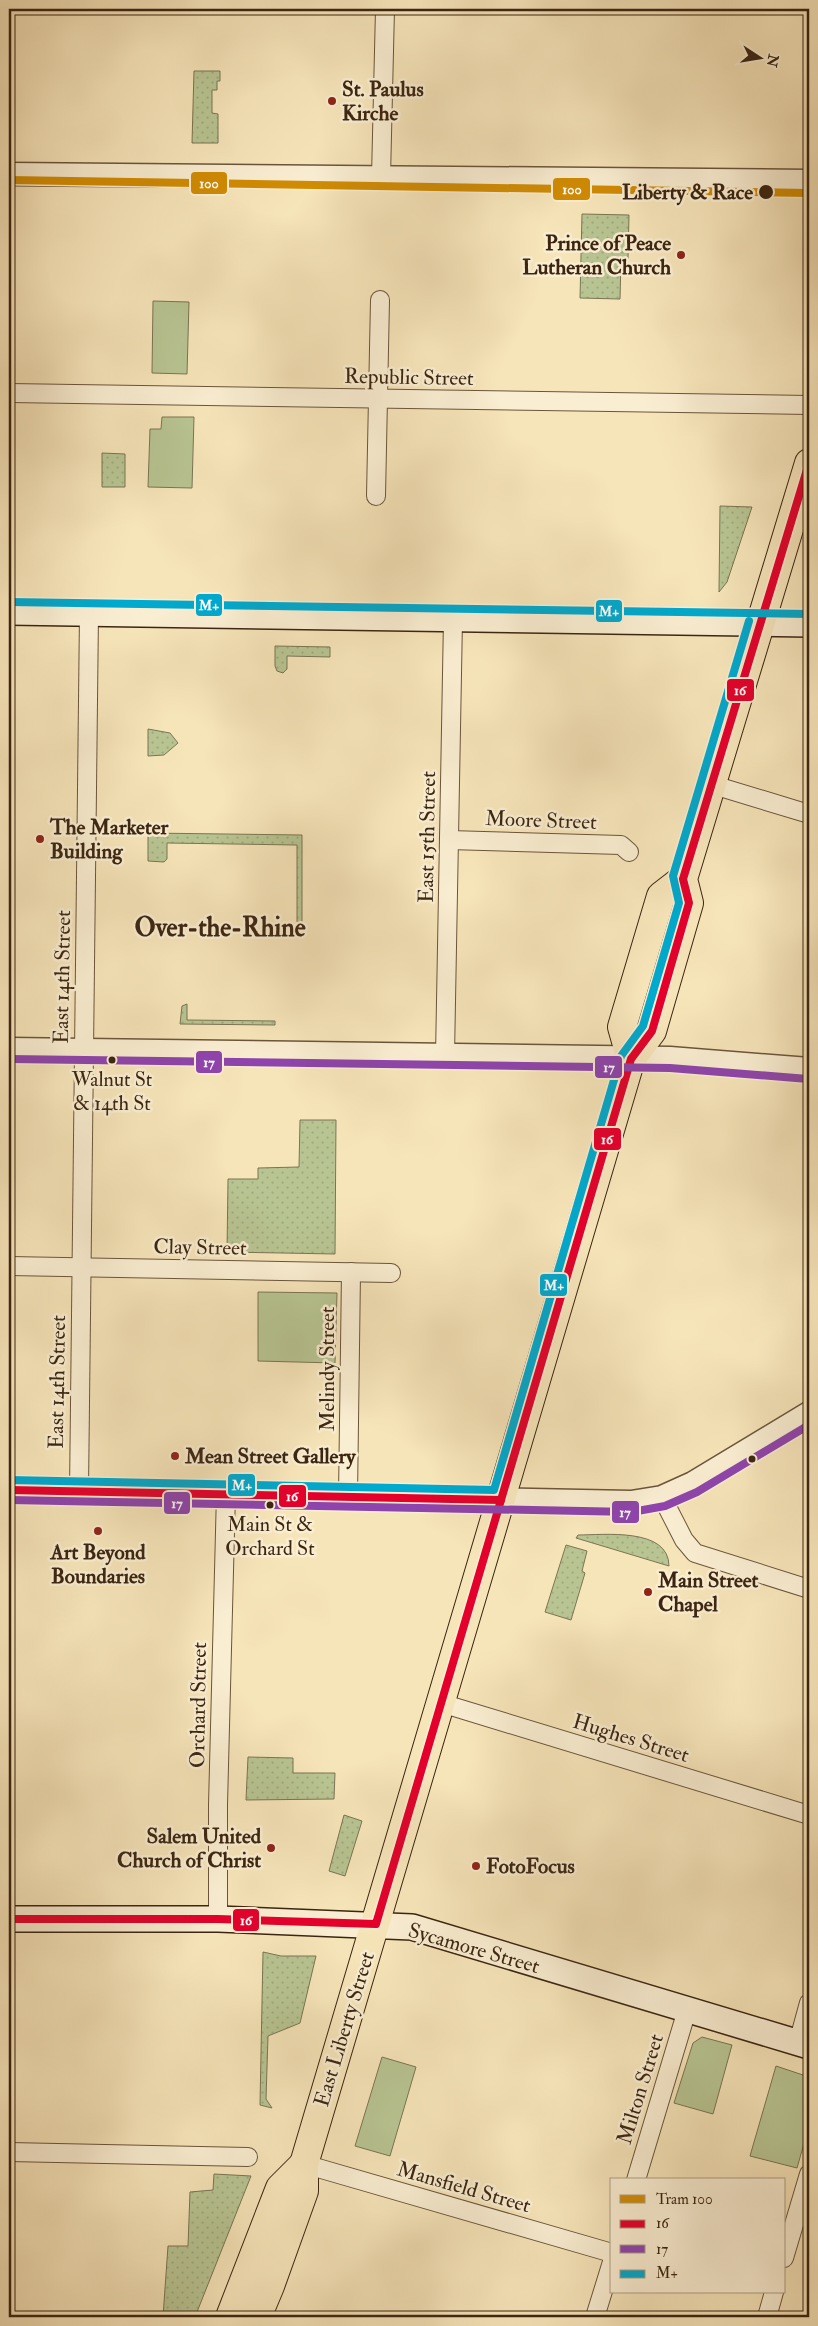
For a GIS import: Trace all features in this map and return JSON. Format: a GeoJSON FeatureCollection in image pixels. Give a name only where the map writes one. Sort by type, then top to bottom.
{"type":"FeatureCollection","features":[{"type":"Feature","properties":{"kind":"main road","name":"East Liberty Street"},"geometry":{"type":"LineString","coordinates":[[257,2317],[304,2191],[304,2164],[630,1059],[652,1031],[688,903],[683,879],[710,784],[809,463]]}},
{"type":"Feature","properties":{"kind":"main road"},"geometry":{"type":"LineString","coordinates":[[9,612],[809,624]]}},
{"type":"Feature","properties":{"kind":"main road","name":"Sycamore Street"},"geometry":{"type":"LineString","coordinates":[[9,1919],[218,1919],[376,1924],[412,1927],[804,2044]]}},
{"type":"Feature","properties":{"kind":"main road","name":"East Liberty Street"},"geometry":{"type":"LineString","coordinates":[[230,2317],[280,2188],[304,2164]]}},
{"type":"Feature","properties":{"kind":"street"},"geometry":{"type":"LineString","coordinates":[[381,177],[385,9]]}},
{"type":"Feature","properties":{"kind":"street"},"geometry":{"type":"LineString","coordinates":[[9,174],[809,181]]}},
{"type":"Feature","properties":{"kind":"street"},"geometry":{"type":"LineString","coordinates":[[376,496],[380,300]]}},
{"type":"Feature","properties":{"kind":"street","name":"Republic Street"},"geometry":{"type":"LineString","coordinates":[[9,393],[809,405]]}},
{"type":"Feature","properties":{"kind":"street","name":"East 14th Street"},"geometry":{"type":"LineString","coordinates":[[78,1491],[89,613]]}},
{"type":"Feature","properties":{"kind":"street","name":"East 15th Street"},"geometry":{"type":"LineString","coordinates":[[445,1056],[453,619]]}},
{"type":"Feature","properties":{"kind":"street"},"geometry":{"type":"LineString","coordinates":[[710,784],[809,814]]}},
{"type":"Feature","properties":{"kind":"street","name":"Moore Street"},"geometry":{"type":"LineString","coordinates":[[449,840],[621,845],[629,852]]}},
{"type":"Feature","properties":{"kind":"street"},"geometry":{"type":"LineString","coordinates":[[9,1049],[678,1059],[809,1069]]}},
{"type":"Feature","properties":{"kind":"street","name":"Clay Street"},"geometry":{"type":"LineString","coordinates":[[9,1266],[391,1273]]}},
{"type":"Feature","properties":{"kind":"street","name":"Melindy Street"},"geometry":{"type":"LineString","coordinates":[[348,1496],[351,1272]]}},
{"type":"Feature","properties":{"kind":"street"},"geometry":{"type":"LineString","coordinates":[[9,1490],[631,1502],[662,1497],[693,1483],[809,1413]]}},
{"type":"Feature","properties":{"kind":"street","name":"Orchard Street"},"geometry":{"type":"LineString","coordinates":[[218,1919],[218,1805],[226,1493]]}},
{"type":"Feature","properties":{"kind":"street"},"geometry":{"type":"LineString","coordinates":[[662,1497],[684,1540],[695,1553],[809,1589]]}},
{"type":"Feature","properties":{"kind":"street","name":"Hughes Street"},"geometry":{"type":"LineString","coordinates":[[441,1703],[809,1816]]}},
{"type":"Feature","properties":{"kind":"street"},"geometry":{"type":"LineString","coordinates":[[804,2044],[809,2003]]}},
{"type":"Feature","properties":{"kind":"street","name":"Milton Street"},"geometry":{"type":"LineString","coordinates":[[637,2178],[687,2010]]}},
{"type":"Feature","properties":{"kind":"street"},"geometry":{"type":"LineString","coordinates":[[9,2152],[248,2157]]}},
{"type":"Feature","properties":{"kind":"street","name":"Mansfield Street"},"geometry":{"type":"LineString","coordinates":[[304,2164],[610,2252]]}},
{"type":"Feature","properties":{"kind":"street"},"geometry":{"type":"LineString","coordinates":[[786,2251],[809,2174]]}},
{"type":"Feature","properties":{"kind":"street"},"geometry":{"type":"LineString","coordinates":[[595,2317],[610,2268]]}},
{"type":"Feature","properties":{"kind":"street"},"geometry":{"type":"LineString","coordinates":[[767,2317],[773,2294]]}},
{"type":"Feature","properties":{"kind":"green space"},"geometry":{"type":"Polygon","coordinates":[[[194,71],[220,71],[220,81],[217,81],[217,90],[212,90],[212,113],[218,114],[218,143],[192,143],[194,71]]]}},
{"type":"Feature","properties":{"kind":"green space"},"geometry":{"type":"Polygon","coordinates":[[[582,214],[629,215],[628,259],[621,260],[620,299],[580,298],[582,214]]]}},
{"type":"Feature","properties":{"kind":"green space"},"geometry":{"type":"Polygon","coordinates":[[[153,301],[189,302],[187,374],[152,373],[153,301]]]}},
{"type":"Feature","properties":{"kind":"green space"},"geometry":{"type":"Polygon","coordinates":[[[162,417],[194,417],[192,488],[148,487],[150,429],[161,429],[162,417]]]}},
{"type":"Feature","properties":{"kind":"green space"},"geometry":{"type":"Polygon","coordinates":[[[102,453],[125,454],[125,487],[102,487],[102,453]]]}},
{"type":"Feature","properties":{"kind":"green space"},"geometry":{"type":"Polygon","coordinates":[[[720,506],[752,507],[727,582],[719,592],[720,506]]]}},
{"type":"Feature","properties":{"kind":"green space"},"geometry":{"type":"Polygon","coordinates":[[[275,646],[330,647],[330,657],[287,656],[287,669],[283,673],[277,671],[275,666],[275,646]]]}},
{"type":"Feature","properties":{"kind":"green space"},"geometry":{"type":"Polygon","coordinates":[[[148,729],[170,733],[178,743],[164,755],[148,756],[148,729]]]}},
{"type":"Feature","properties":{"kind":"green space"},"geometry":{"type":"Polygon","coordinates":[[[148,833],[302,835],[302,922],[297,922],[297,845],[167,843],[167,859],[164,862],[148,861],[148,833]]]}},
{"type":"Feature","properties":{"kind":"green space"},"geometry":{"type":"Polygon","coordinates":[[[678,894],[643,1022],[635,1020],[671,898],[678,894]]]}},
{"type":"Feature","properties":{"kind":"green space"},"geometry":{"type":"Polygon","coordinates":[[[187,1004],[187,1020],[275,1021],[275,1025],[180,1024],[182,1006],[187,1004]]]}},
{"type":"Feature","properties":{"kind":"green space"},"geometry":{"type":"Polygon","coordinates":[[[300,1120],[336,1120],[335,1254],[227,1252],[228,1179],[258,1179],[258,1168],[299,1167],[300,1120]]]}},
{"type":"Feature","properties":{"kind":"green space"},"geometry":{"type":"Polygon","coordinates":[[[258,1292],[337,1293],[335,1363],[258,1361],[258,1292]]]}},
{"type":"Feature","properties":{"kind":"green space"},"geometry":{"type":"Polygon","coordinates":[[[578,1535],[618,1535],[647,1539],[658,1545],[666,1553],[669,1566],[576,1538],[578,1535]]]}},
{"type":"Feature","properties":{"kind":"green space"},"geometry":{"type":"Polygon","coordinates":[[[566,1545],[587,1551],[582,1571],[585,1573],[571,1620],[545,1612],[566,1545]]]}},
{"type":"Feature","properties":{"kind":"green space"},"geometry":{"type":"Polygon","coordinates":[[[248,1757],[293,1758],[293,1773],[335,1773],[334,1799],[246,1800],[248,1757]]]}},
{"type":"Feature","properties":{"kind":"green space"},"geometry":{"type":"Polygon","coordinates":[[[344,1815],[362,1821],[345,1876],[329,1871],[344,1815]]]}},
{"type":"Feature","properties":{"kind":"green space"},"geometry":{"type":"Polygon","coordinates":[[[263,1952],[281,1956],[316,1956],[300,2023],[268,2036],[266,2099],[272,2108],[260,2105],[263,1952]]]}},
{"type":"Feature","properties":{"kind":"green space"},"geometry":{"type":"Polygon","coordinates":[[[702,2037],[732,2045],[713,2114],[674,2103],[693,2043],[702,2037]]]}},
{"type":"Feature","properties":{"kind":"green space"},"geometry":{"type":"Polygon","coordinates":[[[382,2057],[416,2067],[390,2156],[355,2146],[382,2057]]]}},
{"type":"Feature","properties":{"kind":"green space"},"geometry":{"type":"Polygon","coordinates":[[[776,2066],[809,2077],[809,2126],[797,2168],[750,2156],[776,2066]]]}},
{"type":"Feature","properties":{"kind":"green space"},"geometry":{"type":"Polygon","coordinates":[[[214,2174],[251,2176],[195,2317],[163,2317],[168,2246],[188,2246],[190,2192],[213,2190],[214,2174]]]}},
{"type":"Feature","properties":{"kind":"tram line","name":"100"},"geometry":{"type":"LineString","coordinates":[[9,180],[809,193]]}},
{"type":"Feature","properties":{"kind":"transit line","name":"16"},"geometry":{"type":"LineString","coordinates":[[9,1919],[218,1919],[376,1924],[631,1059],[652,1031],[689,903],[683,879],[809,463]]}},
{"type":"Feature","properties":{"kind":"transit line","name":"M+"},"geometry":{"type":"LineString","coordinates":[[9,602],[809,614]]}},
{"type":"Feature","properties":{"kind":"transit line","name":"M+"},"geometry":{"type":"LineString","coordinates":[[9,1480],[494,1490],[621,1056],[643,1026],[679,903],[673,876],[749,621]]}},
{"type":"Feature","properties":{"kind":"transit line","name":"17"},"geometry":{"type":"LineString","coordinates":[[9,1059],[670,1068],[808,1079]]}},
{"type":"Feature","properties":{"kind":"transit line","name":"17"},"geometry":{"type":"LineString","coordinates":[[9,1500],[632,1512],[665,1506],[697,1492],[809,1425]]}},
{"type":"Feature","properties":{"kind":"transit line","name":"16"},"geometry":{"type":"LineString","coordinates":[[9,1490],[501,1500]]}},
{"type":"Feature","properties":{"kind":"place","name":"St. Paulus Kirche"},"geometry":{"type":"Point","coordinates":[332,101]}},
{"type":"Feature","properties":{"kind":"place","name":"Liberty & Race"},"geometry":{"type":"Point","coordinates":[766,192]}},
{"type":"Feature","properties":{"kind":"place","name":"Prince of Peace Lutheran Church"},"geometry":{"type":"Point","coordinates":[681,255]}},
{"type":"Feature","properties":{"kind":"place","name":"The Marketer Building"},"geometry":{"type":"Point","coordinates":[40,839]}},
{"type":"Feature","properties":{"kind":"place","name":"Walnut St & 14th St"},"geometry":{"type":"Point","coordinates":[112,1060]}},
{"type":"Feature","properties":{"kind":"place","name":"Mean Street Gallery"},"geometry":{"type":"Point","coordinates":[175,1456]}},
{"type":"Feature","properties":{"kind":"place","name":"Main St & Orchard St"},"geometry":{"type":"Point","coordinates":[270,1505]}},
{"type":"Feature","properties":{"kind":"place","name":"Art Beyond Boundaries"},"geometry":{"type":"Point","coordinates":[98,1531]}},
{"type":"Feature","properties":{"kind":"place","name":"Main Street Chapel"},"geometry":{"type":"Point","coordinates":[648,1592]}},
{"type":"Feature","properties":{"kind":"place","name":"Salem United Church of Christ"},"geometry":{"type":"Point","coordinates":[271,1848]}},
{"type":"Feature","properties":{"kind":"place","name":"FotoFocus"},"geometry":{"type":"Point","coordinates":[476,1866]}},
{"type":"Feature","properties":{"kind":"district","name":"Over-the-Rhine"},"geometry":{"type":"Point","coordinates":[220,927]}}]}
